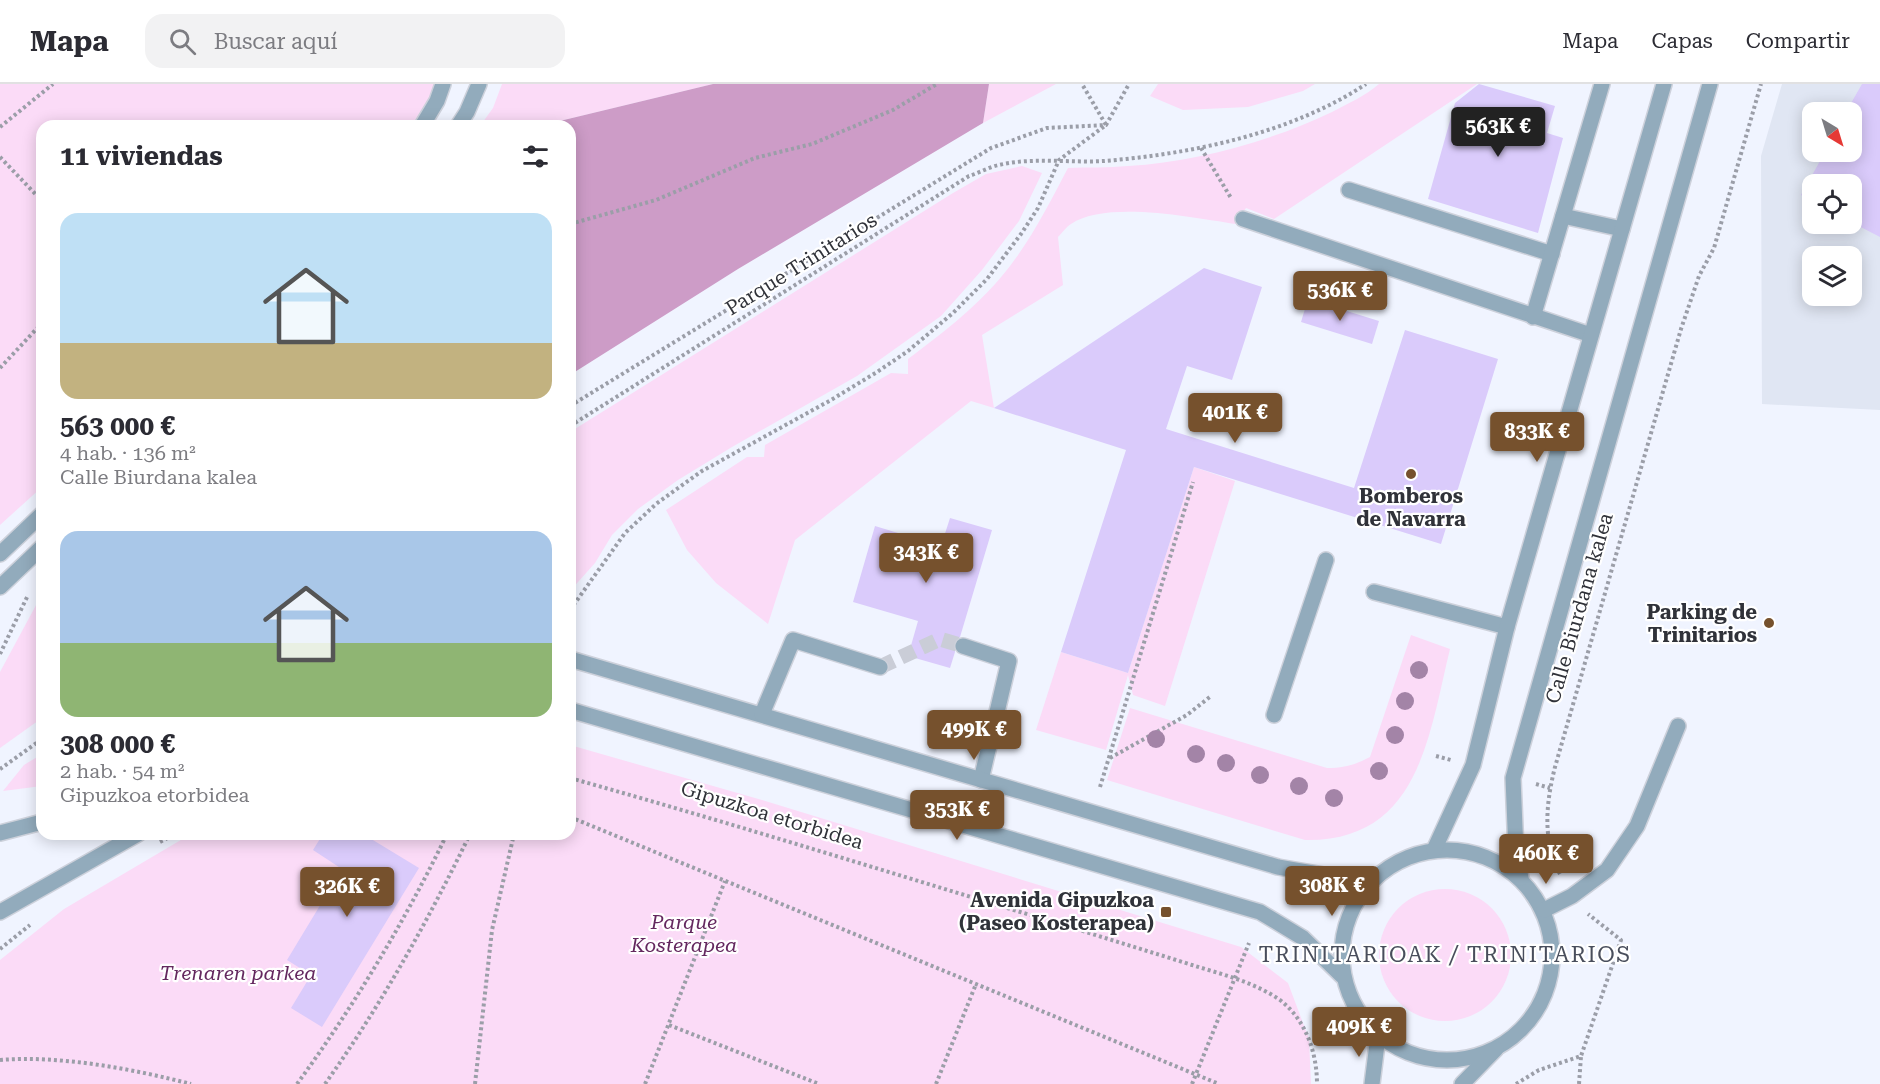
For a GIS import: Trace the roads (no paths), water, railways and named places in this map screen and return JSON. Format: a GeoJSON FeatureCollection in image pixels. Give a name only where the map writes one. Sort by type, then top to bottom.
{"type":"FeatureCollection","features":[{"type":"Feature","properties":{"kind":"street"},"geometry":{"type":"LineString","coordinates":[[426,120],[437,101],[443,84]]}},
{"type":"Feature","properties":{"kind":"street"},"geometry":{"type":"LineString","coordinates":[[462,120],[479,84]]}},
{"type":"Feature","properties":{"kind":"street"},"geometry":{"type":"LineString","coordinates":[[1533,317],[1602,84]]}},
{"type":"Feature","properties":{"kind":"street"},"geometry":{"type":"LineString","coordinates":[[1434,850],[1473,765],[1506,627],[1664,84]]}},
{"type":"Feature","properties":{"kind":"street","name":"Calle Biurdana kalea"},"geometry":{"type":"LineString","coordinates":[[1521,878],[1516,852],[1513,778],[1710,84]]}},
{"type":"Feature","properties":{"kind":"street"},"geometry":{"type":"LineString","coordinates":[[1349,190],[1552,254]]}},
{"type":"Feature","properties":{"kind":"street"},"geometry":{"type":"LineString","coordinates":[[1563,216],[1622,229]]}},
{"type":"Feature","properties":{"kind":"street"},"geometry":{"type":"LineString","coordinates":[[1243,219],[1591,335]]}},
{"type":"Feature","properties":{"kind":"street"},"geometry":{"type":"LineString","coordinates":[[0,554],[36,520]]}},
{"type":"Feature","properties":{"kind":"street"},"geometry":{"type":"LineString","coordinates":[[0,587],[36,553]]}},
{"type":"Feature","properties":{"kind":"street"},"geometry":{"type":"LineString","coordinates":[[1274,715],[1326,560]]}},
{"type":"Feature","properties":{"kind":"street"},"geometry":{"type":"LineString","coordinates":[[1374,592],[1506,627]]}},
{"type":"Feature","properties":{"kind":"street"},"geometry":{"type":"LineString","coordinates":[[762,714],[793,640],[880,667]]}},
{"type":"Feature","properties":{"kind":"street"},"geometry":{"type":"LineString","coordinates":[[963,646],[1009,661],[981,780]]}},
{"type":"Feature","properties":{"kind":"street"},"geometry":{"type":"LineString","coordinates":[[576,661],[1278,867],[1324,875],[1375,876]]}},
{"type":"Feature","properties":{"kind":"street"},"geometry":{"type":"LineString","coordinates":[[576,712],[1260,912],[1303,939],[1342,976]]}},
{"type":"Feature","properties":{"kind":"street"},"geometry":{"type":"LineString","coordinates":[[1544,910],[1572,896],[1607,870],[1637,826],[1678,726]]}},
{"type":"Feature","properties":{"kind":"street"},"geometry":{"type":"LineString","coordinates":[[0,833],[36,824]]}},
{"type":"Feature","properties":{"kind":"street"},"geometry":{"type":"LineString","coordinates":[[0,912],[127,840]]}},
{"type":"Feature","properties":{"kind":"street"},"geometry":{"type":"LineString","coordinates":[[1462,1084],[1496,1049],[1528,1024],[1548,989],[1553,949],[1544,910],[1521,878],[1495,860],[1466,850],[1434,850],[1402,859],[1375,876],[1353,905],[1347,922],[1342,940],[1342,976],[1355,1009],[1377,1036],[1414,1056],[1455,1061],[1496,1049]]}},
{"type":"Feature","properties":{"kind":"street"},"geometry":{"type":"LineString","coordinates":[[1372,1084],[1377,1036]]}},
{"type":"Feature","properties":{"kind":"tunnel"},"geometry":{"type":"LineString","coordinates":[[880,667],[940,639],[963,646]]}},
{"type":"Feature","properties":{"kind":"place","name":"Bomberos de Navarra"},"geometry":{"type":"Point","coordinates":[1411,474]}},
{"type":"Feature","properties":{"kind":"place","name":"Parking de Trinitarios"},"geometry":{"type":"Point","coordinates":[1769,623]}},
{"type":"Feature","properties":{"kind":"place","name":"Avenida Gipuzkoa (Paseo Kosterapea)"},"geometry":{"type":"Point","coordinates":[1166,912]}},
{"type":"Feature","properties":{"kind":"district","name":"TRINITARIOAK / TRINITARIOS"},"geometry":{"type":"Point","coordinates":[1445,954]}},
{"type":"Feature","properties":{"kind":"park label","name":"Parque Kosterapea"},"geometry":{"type":"Point","coordinates":[684,934]}},
{"type":"Feature","properties":{"kind":"park label","name":"Trenaren parkea"},"geometry":{"type":"Point","coordinates":[238,973]}}]}
